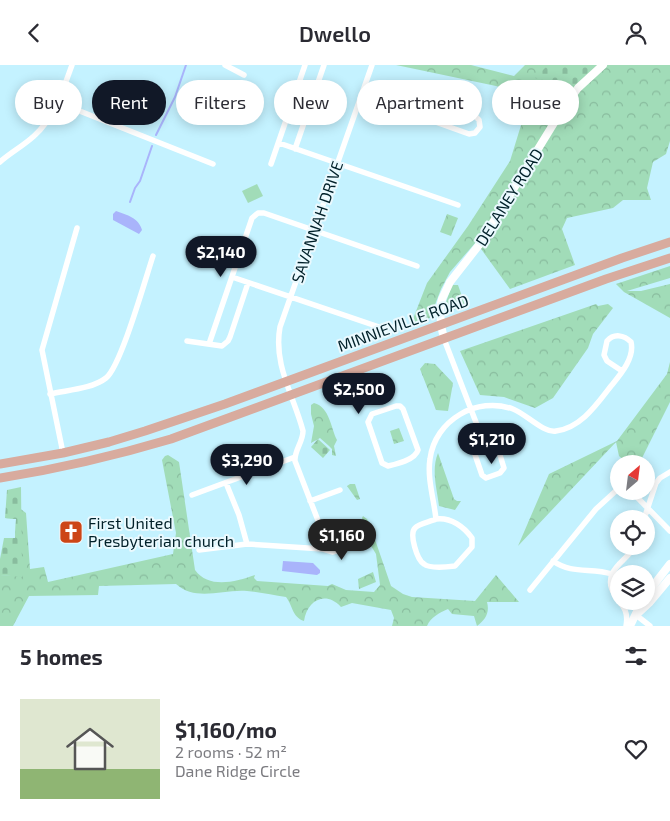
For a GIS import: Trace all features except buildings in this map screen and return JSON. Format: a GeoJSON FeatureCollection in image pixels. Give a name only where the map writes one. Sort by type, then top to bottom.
{"type":"FeatureCollection","features":[{"type":"Feature","properties":{"kind":"main road","name":"MINNIEVILLE ROAD"},"geometry":{"type":"LineString","coordinates":[[0,464],[63,453],[145,431],[225,404],[670,242]]}},
{"type":"Feature","properties":{"kind":"main road","name":"MINNIEVILLE ROAD"},"geometry":{"type":"LineString","coordinates":[[0,480],[118,454],[171,439],[670,258]]}},
{"type":"Feature","properties":{"kind":"street"},"geometry":{"type":"LineString","coordinates":[[66,80],[72,65]]}},
{"type":"Feature","properties":{"kind":"street"},"geometry":{"type":"LineString","coordinates":[[225,65],[244,75]]}},
{"type":"Feature","properties":{"kind":"street"},"geometry":{"type":"LineString","coordinates":[[271,164],[306,65]]}},
{"type":"Feature","properties":{"kind":"street"},"geometry":{"type":"LineString","coordinates":[[295,149],[324,65]]}},
{"type":"Feature","properties":{"kind":"street","name":"SAVANNAH DRIVE"},"geometry":{"type":"LineString","coordinates":[[367,80],[372,65]]}},
{"type":"Feature","properties":{"kind":"street","name":"DELANEY ROAD"},"geometry":{"type":"LineString","coordinates":[[444,339],[441,325],[442,299],[450,282],[480,245],[562,110],[578,89],[603,65]]}},
{"type":"Feature","properties":{"kind":"street"},"geometry":{"type":"LineString","coordinates":[[395,97],[473,114],[480,120],[480,127],[475,133],[469,134],[391,106],[389,101],[395,97]]}},
{"type":"Feature","properties":{"kind":"street","name":"SAVANNAH DRIVE"},"geometry":{"type":"LineString","coordinates":[[295,457],[303,434],[279,355],[280,327],[357,109]]}},
{"type":"Feature","properties":{"kind":"street"},"geometry":{"type":"LineString","coordinates":[[82,112],[213,164]]}},
{"type":"Feature","properties":{"kind":"street"},"geometry":{"type":"LineString","coordinates":[[0,162],[34,136],[44,125]]}},
{"type":"Feature","properties":{"kind":"street"},"geometry":{"type":"LineString","coordinates":[[278,143],[458,205]]}},
{"type":"Feature","properties":{"kind":"street"},"geometry":{"type":"LineString","coordinates":[[209,344],[252,219],[258,213],[264,213],[417,266]]}},
{"type":"Feature","properties":{"kind":"street"},"geometry":{"type":"LineString","coordinates":[[63,453],[43,358],[44,343],[77,228]]}},
{"type":"Feature","properties":{"kind":"street"},"geometry":{"type":"LineString","coordinates":[[50,394],[94,384],[110,374],[120,356],[152,256]]}},
{"type":"Feature","properties":{"kind":"street"},"geometry":{"type":"LineString","coordinates":[[232,277],[384,329]]}},
{"type":"Feature","properties":{"kind":"street"},"geometry":{"type":"LineString","coordinates":[[187,341],[222,346],[228,341],[248,283]]}},
{"type":"Feature","properties":{"kind":"street"},"geometry":{"type":"LineString","coordinates":[[436,519],[429,469],[430,455],[437,437],[446,425],[460,413],[488,405],[500,405],[520,412],[548,430],[559,431],[580,421],[588,414],[622,371],[629,360],[632,346],[627,339],[615,336],[608,339],[604,353],[607,361],[622,371]]}},
{"type":"Feature","properties":{"kind":"street"},"geometry":{"type":"LineString","coordinates":[[444,339],[482,438]]}},
{"type":"Feature","properties":{"kind":"street"},"geometry":{"type":"LineString","coordinates":[[396,406],[402,407],[418,452],[412,458],[390,466],[383,464],[368,423],[369,417],[372,414],[396,406]]}},
{"type":"Feature","properties":{"kind":"street"},"geometry":{"type":"LineString","coordinates":[[490,435],[494,437],[504,466],[502,473],[488,478],[482,475],[472,448],[474,441],[482,438],[490,435]]}},
{"type":"Feature","properties":{"kind":"street"},"geometry":{"type":"LineString","coordinates":[[418,452],[430,455]]}},
{"type":"Feature","properties":{"kind":"street"},"geometry":{"type":"LineString","coordinates":[[192,495],[295,457],[296,465],[324,536],[323,549]]}},
{"type":"Feature","properties":{"kind":"street"},"geometry":{"type":"LineString","coordinates":[[646,510],[658,480],[670,472]]}},
{"type":"Feature","properties":{"kind":"street"},"geometry":{"type":"LineString","coordinates":[[226,483],[239,515],[247,544]]}},
{"type":"Feature","properties":{"kind":"street"},"geometry":{"type":"LineString","coordinates":[[310,501],[340,490]]}},
{"type":"Feature","properties":{"kind":"street"},"geometry":{"type":"LineString","coordinates":[[530,590],[596,509],[610,497]]}},
{"type":"Feature","properties":{"kind":"street"},"geometry":{"type":"LineString","coordinates":[[639,500],[670,531]]}},
{"type":"Feature","properties":{"kind":"street"},"geometry":{"type":"LineString","coordinates":[[436,519],[453,521],[472,538],[472,547],[455,566],[427,566],[420,559],[412,538],[413,531],[417,526],[436,519]]}},
{"type":"Feature","properties":{"kind":"street"},"geometry":{"type":"LineString","coordinates":[[199,550],[247,544],[323,549],[334,552],[360,543]]}},
{"type":"Feature","properties":{"kind":"street"},"geometry":{"type":"LineString","coordinates":[[619,565],[628,555]]}},
{"type":"Feature","properties":{"kind":"street"},"geometry":{"type":"LineString","coordinates":[[553,561],[566,569],[610,573]]}},
{"type":"Feature","properties":{"kind":"street"},"geometry":{"type":"LineString","coordinates":[[655,583],[670,563]]}},
{"type":"Feature","properties":{"kind":"street"},"geometry":{"type":"LineString","coordinates":[[628,626],[670,578]]}},
{"type":"Feature","properties":{"kind":"street"},"geometry":{"type":"LineString","coordinates":[[624,610],[628,626]]}},
{"type":"Feature","properties":{"kind":"street"},"geometry":{"type":"LineString","coordinates":[[636,615],[638,610]]}},
{"type":"Feature","properties":{"kind":"street"},"geometry":{"type":"LineString","coordinates":[[636,615],[650,626]]}},
{"type":"Feature","properties":{"kind":"green space"},"geometry":{"type":"Polygon","coordinates":[[[396,65],[471,65],[514,76],[525,65],[670,65],[670,141],[666,154],[653,162],[647,188],[651,200],[623,200],[613,208],[567,218],[562,229],[575,265],[510,289],[476,242],[450,272],[430,318],[411,324],[427,283],[468,226],[510,161],[521,125],[579,125],[579,80],[492,80],[492,85],[482,83],[482,80],[467,80],[396,65]]]}},
{"type":"Feature","properties":{"kind":"green space"},"geometry":{"type":"Polygon","coordinates":[[[548,65],[596,65],[579,81],[535,78],[548,65]]]}},
{"type":"Feature","properties":{"kind":"green space"},"geometry":{"type":"Polygon","coordinates":[[[257,184],[263,196],[248,203],[242,191],[257,184]]]}},
{"type":"Feature","properties":{"kind":"green space"},"geometry":{"type":"Polygon","coordinates":[[[447,214],[458,218],[451,236],[440,232],[447,214]]]}},
{"type":"Feature","properties":{"kind":"green space"},"geometry":{"type":"Polygon","coordinates":[[[670,266],[670,278],[627,291],[641,291],[670,284],[670,318],[624,292],[616,284],[670,266]]]}},
{"type":"Feature","properties":{"kind":"green space"},"geometry":{"type":"Polygon","coordinates":[[[452,285],[458,285],[465,305],[451,311],[445,305],[452,285]]]}},
{"type":"Feature","properties":{"kind":"green space"},"geometry":{"type":"Polygon","coordinates":[[[596,304],[598,306],[608,304],[613,308],[593,334],[588,348],[553,398],[535,408],[504,397],[480,395],[460,351],[596,304]]]}},
{"type":"Feature","properties":{"kind":"green space"},"geometry":{"type":"Polygon","coordinates":[[[670,362],[670,402],[644,455],[619,455],[616,442],[518,546],[549,474],[617,441],[667,374],[670,362]]]}},
{"type":"Feature","properties":{"kind":"green space"},"geometry":{"type":"Polygon","coordinates":[[[425,363],[435,364],[453,383],[448,411],[436,410],[420,369],[425,363]]]}},
{"type":"Feature","properties":{"kind":"green space"},"geometry":{"type":"Polygon","coordinates":[[[314,403],[324,409],[327,414],[337,440],[334,446],[336,456],[332,455],[332,449],[320,438],[311,443],[314,426],[311,405],[314,403]]]}},
{"type":"Feature","properties":{"kind":"green space"},"geometry":{"type":"Polygon","coordinates":[[[399,428],[404,441],[394,444],[390,431],[399,428]]]}},
{"type":"Feature","properties":{"kind":"green space"},"geometry":{"type":"Polygon","coordinates":[[[318,439],[330,450],[323,458],[311,447],[318,439]]]}},
{"type":"Feature","properties":{"kind":"green space"},"geometry":{"type":"Polygon","coordinates":[[[438,453],[454,499],[461,501],[455,510],[439,506],[435,473],[438,453]]]}},
{"type":"Feature","properties":{"kind":"green space"},"geometry":{"type":"Polygon","coordinates":[[[168,455],[179,462],[195,570],[207,580],[231,582],[255,575],[254,578],[257,581],[328,586],[332,584],[346,590],[374,592],[380,585],[376,554],[368,541],[363,516],[370,525],[391,586],[403,594],[412,597],[475,601],[496,575],[519,602],[487,602],[488,610],[486,616],[477,626],[474,616],[452,614],[448,609],[433,618],[427,626],[392,626],[394,618],[391,610],[352,603],[341,607],[329,599],[318,600],[313,603],[304,621],[297,617],[286,597],[252,591],[201,594],[184,589],[176,584],[99,586],[98,595],[29,596],[13,626],[0,626],[0,575],[22,576],[4,549],[4,538],[15,538],[16,519],[5,518],[18,507],[26,513],[30,569],[44,567],[48,582],[173,554],[176,533],[162,460],[168,455]]]}},
{"type":"Feature","properties":{"kind":"green space"},"geometry":{"type":"Polygon","coordinates":[[[355,484],[360,499],[357,500],[347,486],[355,484]]]}},
{"type":"Feature","properties":{"kind":"green space"},"geometry":{"type":"Polygon","coordinates":[[[21,487],[22,577],[0,575],[0,559],[4,538],[15,538],[16,519],[5,518],[7,490],[21,487]]]}},
{"type":"Feature","properties":{"kind":"green space"},"geometry":{"type":"Polygon","coordinates":[[[373,572],[376,582],[359,589],[358,579],[373,572]]]}},
{"type":"Feature","properties":{"kind":"water"},"geometry":{"type":"Polygon","coordinates":[[[116,211],[132,217],[138,223],[142,230],[139,234],[113,220],[113,214],[116,211]]]}},
{"type":"Feature","properties":{"kind":"water"},"geometry":{"type":"Polygon","coordinates":[[[283,561],[313,563],[320,570],[320,573],[317,575],[282,571],[283,561]]]}},
{"type":"Feature","properties":{"kind":"waterway"},"geometry":{"type":"LineString","coordinates":[[156,135],[175,97],[186,65]]}},
{"type":"Feature","properties":{"kind":"waterway"},"geometry":{"type":"LineString","coordinates":[[130,202],[135,188],[140,181],[152,146]]}},
{"type":"Feature","properties":{"kind":"place","name":"First United Presbyterian church"},"geometry":{"type":"Point","coordinates":[71,532]}}]}
